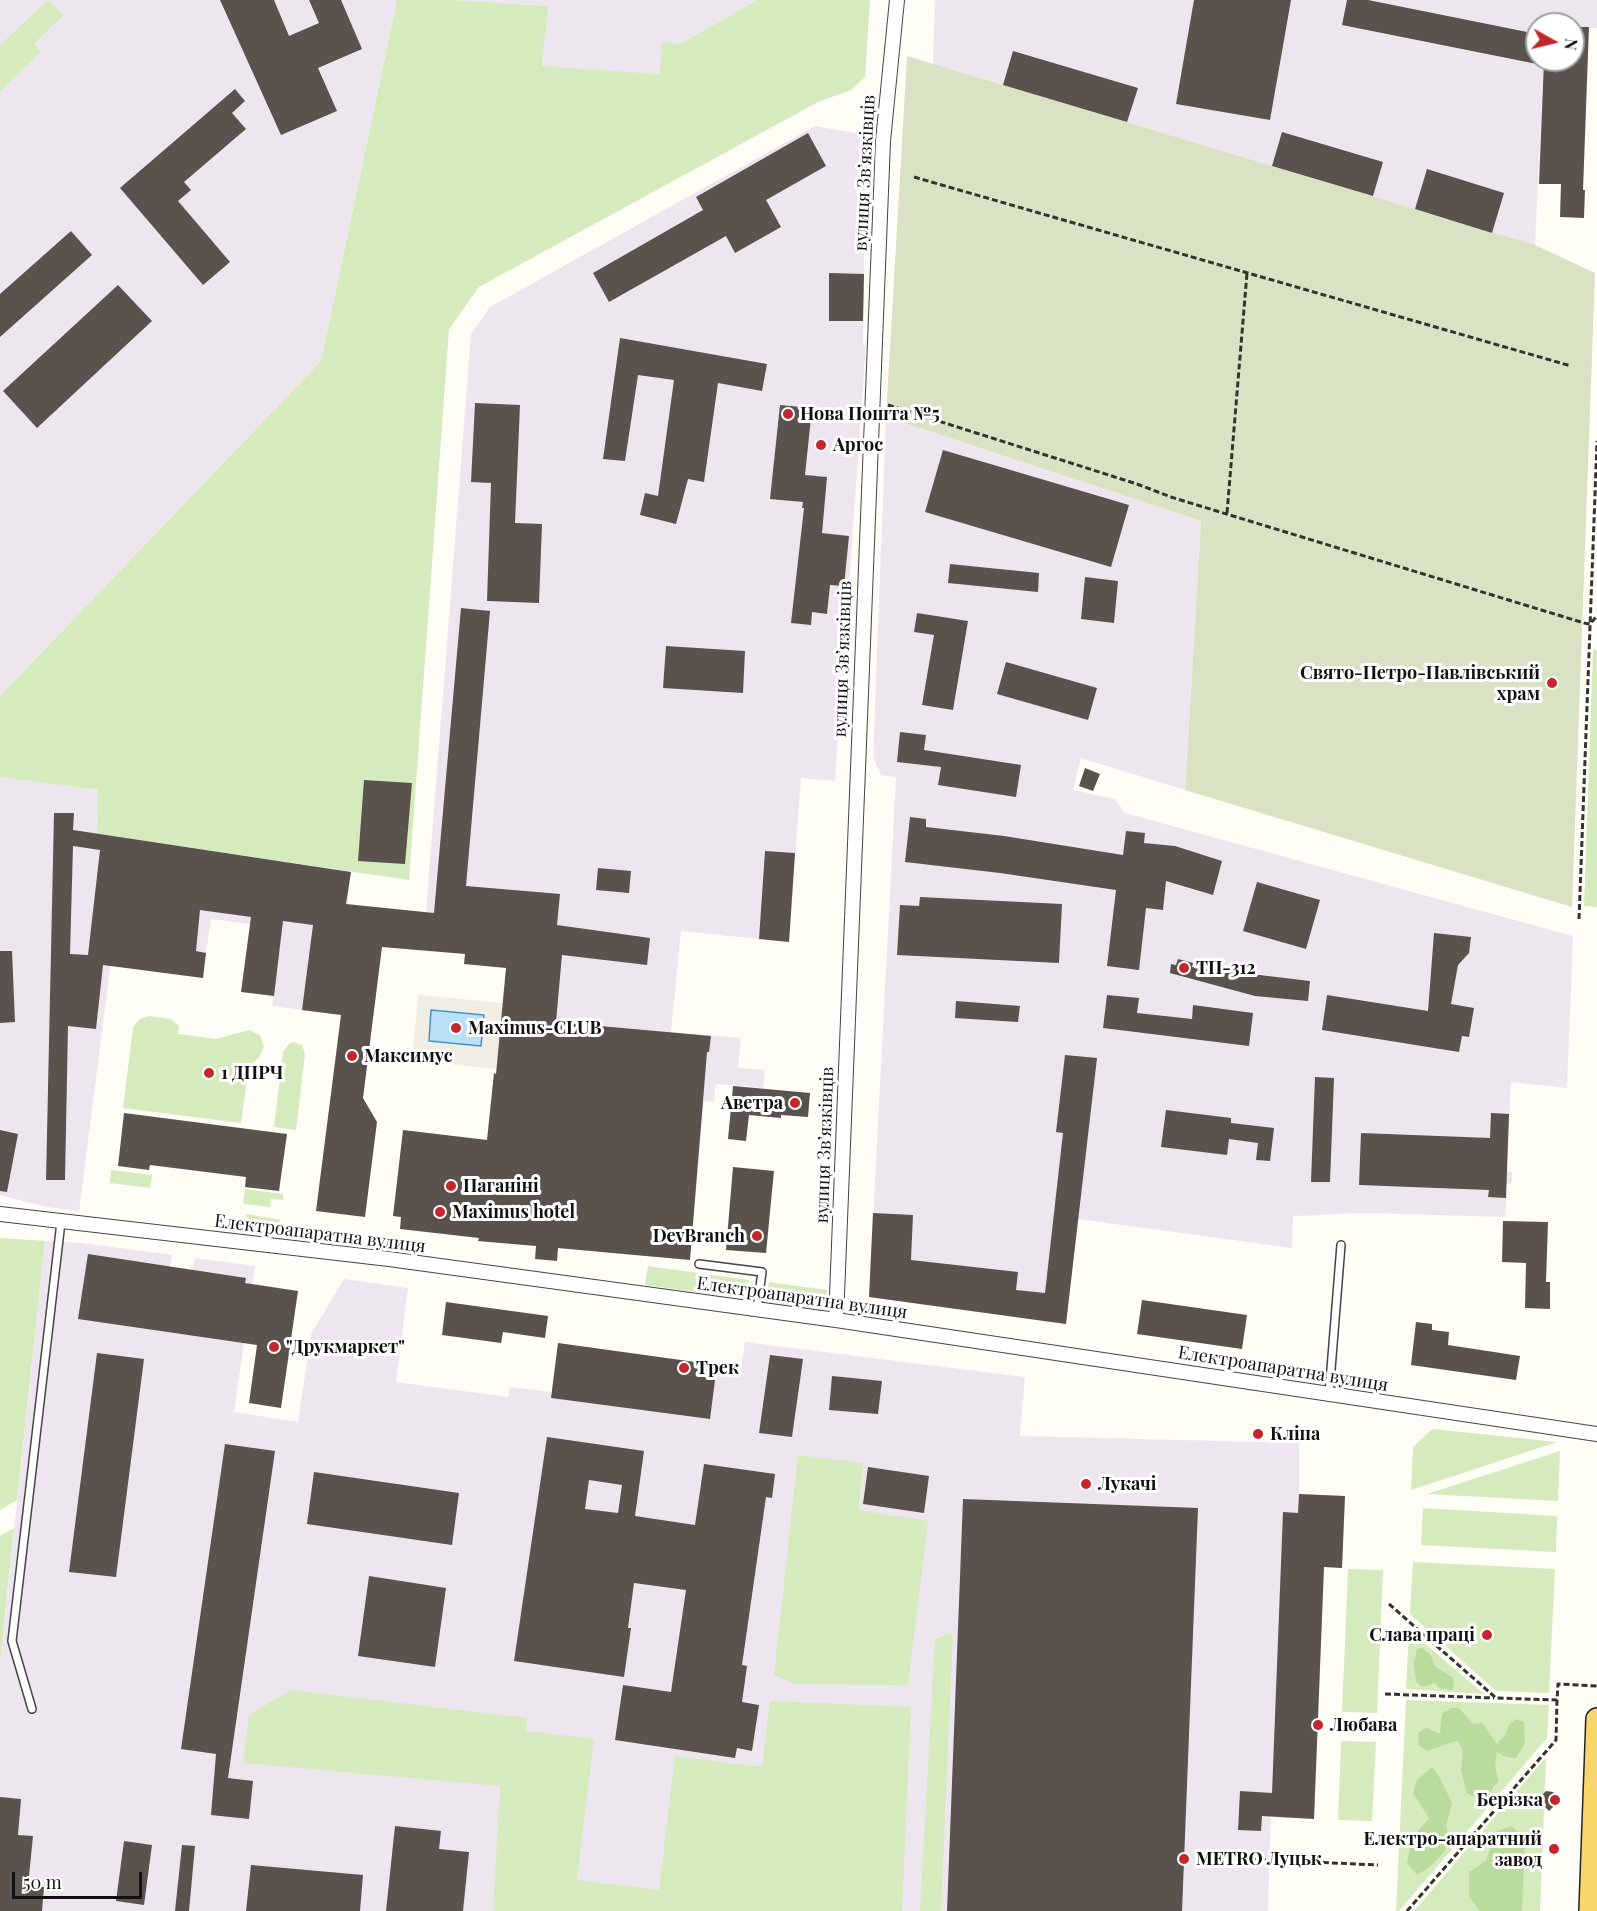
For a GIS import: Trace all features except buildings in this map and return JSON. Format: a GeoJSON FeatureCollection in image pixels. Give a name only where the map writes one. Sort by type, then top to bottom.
{"type":"FeatureCollection","features":[{"type":"Feature","properties":{"kind":"main road"},"geometry":{"type":"LineString","coordinates":[[1590,1911],[1597,1719]]}},
{"type":"Feature","properties":{"kind":"street","name":"вулиця Звʼязківців"},"geometry":{"type":"LineString","coordinates":[[836,1320],[883,141],[897,0]]}},
{"type":"Feature","properties":{"kind":"street","name":"Електроапаратна вулиця"},"geometry":{"type":"LineString","coordinates":[[0,1214],[389,1259],[757,1309],[1597,1434]]}},
{"type":"Feature","properties":{"kind":"lane"},"geometry":{"type":"LineString","coordinates":[[32,1709],[12,1641],[61,1222]]}},
{"type":"Feature","properties":{"kind":"lane"},"geometry":{"type":"LineString","coordinates":[[1329,1394],[1341,1245]]}},
{"type":"Feature","properties":{"kind":"lane"},"geometry":{"type":"LineString","coordinates":[[699,1264],[762,1272],[757,1309]]}},
{"type":"Feature","properties":{"kind":"path"},"geometry":{"type":"LineString","coordinates":[[914,177],[1570,366]]}},
{"type":"Feature","properties":{"kind":"path"},"geometry":{"type":"LineString","coordinates":[[1227,513],[1247,273]]}},
{"type":"Feature","properties":{"kind":"path"},"geometry":{"type":"LineString","coordinates":[[872,400],[1227,513],[1590,624]]}},
{"type":"Feature","properties":{"kind":"path"},"geometry":{"type":"LineString","coordinates":[[1579,920],[1597,441]]}},
{"type":"Feature","properties":{"kind":"path"},"geometry":{"type":"LineString","coordinates":[[1590,624],[1597,616]]}},
{"type":"Feature","properties":{"kind":"path"},"geometry":{"type":"LineString","coordinates":[[1389,1604],[1496,1698]]}},
{"type":"Feature","properties":{"kind":"path"},"geometry":{"type":"LineString","coordinates":[[1407,1911],[1556,1740],[1558,1684],[1597,1686]]}},
{"type":"Feature","properties":{"kind":"path"},"geometry":{"type":"LineString","coordinates":[[1385,1694],[1557,1700]]}},
{"type":"Feature","properties":{"kind":"path"},"geometry":{"type":"LineString","coordinates":[[1224,1858],[1378,1865]]}},
{"type":"Feature","properties":{"kind":"shaded area"},"geometry":{"type":"Polygon","coordinates":[[[0,0],[397,0],[321,361],[0,696],[0,0]]]}},
{"type":"Feature","properties":{"kind":"shaded area"},"geometry":{"type":"Polygon","coordinates":[[[453,0],[757,0],[680,44],[660,74],[542,67],[547,6],[453,0]]]}},
{"type":"Feature","properties":{"kind":"shaded area"},"geometry":{"type":"Polygon","coordinates":[[[935,0],[1597,0],[1597,28],[1585,28],[1585,12],[1525,12],[1525,72],[1543,72],[1535,245],[933,64],[935,0]]]}},
{"type":"Feature","properties":{"kind":"shaded area"},"geometry":{"type":"Polygon","coordinates":[[[815,126],[856,133],[866,142],[863,345],[866,345],[835,781],[801,778],[789,942],[681,931],[671,1032],[741,1038],[738,1068],[765,1070],[763,1088],[716,1084],[714,1102],[704,1101],[690,1260],[478,1241],[487,1146],[545,1151],[560,975],[426,912],[471,334],[490,307],[815,126]]]}},
{"type":"Feature","properties":{"kind":"shaded area"},"geometry":{"type":"Polygon","coordinates":[[[886,417],[1201,521],[1185,790],[1081,758],[1073,790],[1115,799],[1125,813],[1573,936],[1567,1088],[1511,1082],[1507,1171],[1512,1172],[1512,1183],[1507,1184],[1505,1217],[1365,1213],[1293,1216],[1292,1248],[1078,1219],[1066,1324],[869,1297],[896,777],[881,775],[873,758],[886,417]]]}},
{"type":"Feature","properties":{"kind":"shaded area"},"geometry":{"type":"Polygon","coordinates":[[[0,777],[98,790],[97,834],[351,872],[334,1014],[272,1006],[282,928],[211,919],[206,953],[113,946],[79,1211],[46,1207],[0,1195],[0,777]]]}},
{"type":"Feature","properties":{"kind":"shaded area"},"geometry":{"type":"Polygon","coordinates":[[[418,995],[503,1003],[497,1069],[418,1061],[419,1051],[413,1050],[418,995]]]}},
{"type":"Feature","properties":{"kind":"shaded area"},"geometry":{"type":"Polygon","coordinates":[[[45,1241],[82,1243],[172,1255],[170,1267],[192,1270],[195,1258],[255,1266],[234,1412],[298,1422],[311,1334],[344,1279],[408,1288],[396,1382],[508,1397],[510,1387],[551,1392],[551,1398],[709,1419],[717,1365],[741,1368],[745,1342],[1025,1377],[1020,1436],[1299,1443],[1299,1494],[1345,1496],[1342,1568],[1324,1567],[1314,1819],[1271,1817],[1268,1911],[0,1911],[0,1661],[45,1241]]]}},
{"type":"Feature","properties":{"kind":"green space"},"geometry":{"type":"Polygon","coordinates":[[[48,0],[64,15],[34,43],[41,52],[0,91],[0,45],[48,0]]]}},
{"type":"Feature","properties":{"kind":"green space"},"geometry":{"type":"Polygon","coordinates":[[[397,0],[453,0],[548,6],[542,66],[660,74],[662,42],[680,44],[757,0],[870,0],[865,77],[851,90],[818,102],[479,287],[449,329],[409,880],[97,834],[98,790],[0,777],[0,696],[321,361],[397,0]]]}},
{"type":"Feature","properties":{"kind":"green space"},"geometry":{"type":"Polygon","coordinates":[[[907,56],[1535,245],[1595,273],[1572,907],[1185,790],[1201,521],[886,417],[907,56]]]}},
{"type":"Feature","properties":{"kind":"green space"},"geometry":{"type":"Polygon","coordinates":[[[1593,650],[1597,650],[1597,907],[1584,906],[1593,650]]]}},
{"type":"Feature","properties":{"kind":"green space"},"geometry":{"type":"Polygon","coordinates":[[[149,1016],[171,1019],[179,1026],[178,1034],[216,1039],[249,1030],[260,1035],[264,1047],[259,1058],[249,1066],[241,1123],[123,1108],[133,1027],[140,1019],[149,1016]]]}},
{"type":"Feature","properties":{"kind":"green space"},"geometry":{"type":"Polygon","coordinates":[[[293,1042],[302,1045],[305,1054],[296,1130],[274,1127],[283,1052],[293,1042]]]}},
{"type":"Feature","properties":{"kind":"green space"},"geometry":{"type":"Polygon","coordinates":[[[111,1170],[152,1175],[150,1188],[110,1183],[111,1170]]]}},
{"type":"Feature","properties":{"kind":"green space"},"geometry":{"type":"Polygon","coordinates":[[[245,1189],[283,1194],[283,1200],[271,1199],[270,1207],[243,1204],[245,1189]]]}},
{"type":"Feature","properties":{"kind":"green space"},"geometry":{"type":"Polygon","coordinates":[[[245,1214],[281,1220],[268,1231],[261,1231],[250,1223],[245,1214]]]}},
{"type":"Feature","properties":{"kind":"green space"},"geometry":{"type":"Polygon","coordinates":[[[0,1238],[45,1241],[17,1500],[0,1510],[0,1238]]]}},
{"type":"Feature","properties":{"kind":"green space"},"geometry":{"type":"Polygon","coordinates":[[[648,1266],[749,1280],[746,1299],[645,1285],[648,1266]]]}},
{"type":"Feature","properties":{"kind":"green space"},"geometry":{"type":"Polygon","coordinates":[[[769,1282],[827,1290],[824,1310],[766,1302],[769,1282]]]}},
{"type":"Feature","properties":{"kind":"green space"},"geometry":{"type":"Polygon","coordinates":[[[1432,1429],[1557,1442],[1411,1490],[1413,1447],[1432,1429]]]}},
{"type":"Feature","properties":{"kind":"green space"},"geometry":{"type":"Polygon","coordinates":[[[1560,1451],[1558,1501],[1427,1494],[1560,1451]]]}},
{"type":"Feature","properties":{"kind":"green space"},"geometry":{"type":"Polygon","coordinates":[[[798,1455],[863,1463],[859,1510],[928,1521],[908,1685],[796,1684],[774,1675],[798,1455]]]}},
{"type":"Feature","properties":{"kind":"green space"},"geometry":{"type":"Polygon","coordinates":[[[1423,1508],[1557,1516],[1556,1552],[1421,1545],[1423,1508]]]}},
{"type":"Feature","properties":{"kind":"green space"},"geometry":{"type":"Polygon","coordinates":[[[14,1528],[0,1661],[0,1536],[14,1528]]]}},
{"type":"Feature","properties":{"kind":"green space"},"geometry":{"type":"Polygon","coordinates":[[[1413,1562],[1555,1569],[1549,1693],[1496,1691],[1410,1614],[1413,1562]]]}},
{"type":"Feature","properties":{"kind":"green space"},"geometry":{"type":"Polygon","coordinates":[[[1348,1569],[1383,1570],[1377,1713],[1342,1712],[1348,1569]]]}},
{"type":"Feature","properties":{"kind":"green space"},"geometry":{"type":"Polygon","coordinates":[[[1409,1630],[1484,1694],[1406,1689],[1409,1630]]]}},
{"type":"Feature","properties":{"kind":"green space"},"geometry":{"type":"Polygon","coordinates":[[[953,1633],[941,1911],[920,1911],[935,1639],[953,1633]]]}},
{"type":"Feature","properties":{"kind":"green space"},"geometry":{"type":"Polygon","coordinates":[[[1423,1648],[1431,1656],[1435,1666],[1453,1678],[1454,1688],[1442,1689],[1435,1683],[1422,1687],[1416,1682],[1414,1663],[1417,1649],[1423,1648]]]}},
{"type":"Feature","properties":{"kind":"green space"},"geometry":{"type":"Polygon","coordinates":[[[291,1690],[527,1718],[526,1731],[594,1739],[577,1880],[659,1890],[675,1756],[762,1767],[770,1701],[911,1707],[902,1911],[493,1911],[500,1786],[243,1763],[249,1715],[291,1690]]]}},
{"type":"Feature","properties":{"kind":"green space"},"geometry":{"type":"Polygon","coordinates":[[[1406,1700],[1549,1705],[1547,1738],[1399,1911],[1396,1911],[1406,1700]]]}},
{"type":"Feature","properties":{"kind":"green space"},"geometry":{"type":"Polygon","coordinates":[[[1451,1708],[1459,1708],[1473,1724],[1482,1723],[1497,1744],[1505,1735],[1509,1725],[1516,1719],[1524,1722],[1525,1743],[1516,1758],[1506,1757],[1497,1752],[1495,1764],[1498,1781],[1489,1794],[1477,1799],[1467,1793],[1461,1771],[1463,1751],[1458,1740],[1427,1751],[1419,1745],[1418,1733],[1426,1728],[1440,1734],[1442,1714],[1451,1708]]]}},
{"type":"Feature","properties":{"kind":"green space"},"geometry":{"type":"Polygon","coordinates":[[[1341,1741],[1376,1742],[1372,1821],[1338,1820],[1341,1741]]]}},
{"type":"Feature","properties":{"kind":"green space"},"geometry":{"type":"Polygon","coordinates":[[[1546,1757],[1540,1911],[1414,1911],[1546,1757]]]}},
{"type":"Feature","properties":{"kind":"green space"},"geometry":{"type":"Polygon","coordinates":[[[1432,1767],[1452,1803],[1446,1825],[1449,1837],[1445,1851],[1430,1867],[1417,1875],[1407,1863],[1412,1838],[1429,1818],[1413,1793],[1417,1780],[1432,1767]]]}},
{"type":"Feature","properties":{"kind":"green space"},"geometry":{"type":"Polygon","coordinates":[[[1511,1826],[1525,1838],[1522,1911],[1480,1911],[1469,1896],[1469,1872],[1486,1861],[1497,1831],[1511,1826]]]}},
{"type":"Feature","properties":{"kind":"water","name":"Maximus-CLUB"},"geometry":{"type":"Polygon","coordinates":[[[431,1010],[484,1015],[481,1046],[429,1041],[431,1010]]]}},
{"type":"Feature","properties":{"kind":"place","name":"Нова Пошта №5"},"geometry":{"type":"Point","coordinates":[788,414]}},
{"type":"Feature","properties":{"kind":"place","name":"Аргос"},"geometry":{"type":"Point","coordinates":[821,445]}},
{"type":"Feature","properties":{"kind":"place","name":"Свято-Петро-Павлівський храм"},"geometry":{"type":"Point","coordinates":[1552,683]}},
{"type":"Feature","properties":{"kind":"place","name":"ТП-312"},"geometry":{"type":"Point","coordinates":[1184,968]}},
{"type":"Feature","properties":{"kind":"place","name":"Maximus-CLUB"},"geometry":{"type":"Point","coordinates":[456,1028]}},
{"type":"Feature","properties":{"kind":"place","name":"Максимус"},"geometry":{"type":"Point","coordinates":[352,1056]}},
{"type":"Feature","properties":{"kind":"place","name":"1 ДПРЧ"},"geometry":{"type":"Point","coordinates":[209,1073]}},
{"type":"Feature","properties":{"kind":"place","name":"Аветра"},"geometry":{"type":"Point","coordinates":[795,1103]}},
{"type":"Feature","properties":{"kind":"place","name":"Паганіні"},"geometry":{"type":"Point","coordinates":[451,1186]}},
{"type":"Feature","properties":{"kind":"place","name":"Maximus hotel"},"geometry":{"type":"Point","coordinates":[440,1212]}},
{"type":"Feature","properties":{"kind":"place","name":"DevBranch"},"geometry":{"type":"Point","coordinates":[757,1236]}},
{"type":"Feature","properties":{"kind":"place","name":"\"Друкмаркет\""},"geometry":{"type":"Point","coordinates":[274,1347]}},
{"type":"Feature","properties":{"kind":"place","name":"Трек"},"geometry":{"type":"Point","coordinates":[684,1368]}},
{"type":"Feature","properties":{"kind":"place","name":"Кліпа"},"geometry":{"type":"Point","coordinates":[1258,1434]}},
{"type":"Feature","properties":{"kind":"place","name":"Лукачі"},"geometry":{"type":"Point","coordinates":[1086,1484]}},
{"type":"Feature","properties":{"kind":"place","name":"Слава праці"},"geometry":{"type":"Point","coordinates":[1487,1635]}},
{"type":"Feature","properties":{"kind":"place","name":"Любава"},"geometry":{"type":"Point","coordinates":[1318,1725]}},
{"type":"Feature","properties":{"kind":"place","name":"Берізка"},"geometry":{"type":"Point","coordinates":[1555,1800]}},
{"type":"Feature","properties":{"kind":"place","name":"Електро-апаратний завод"},"geometry":{"type":"Point","coordinates":[1554,1849]}},
{"type":"Feature","properties":{"kind":"place","name":"METRO Луцьк"},"geometry":{"type":"Point","coordinates":[1184,1859]}}]}
